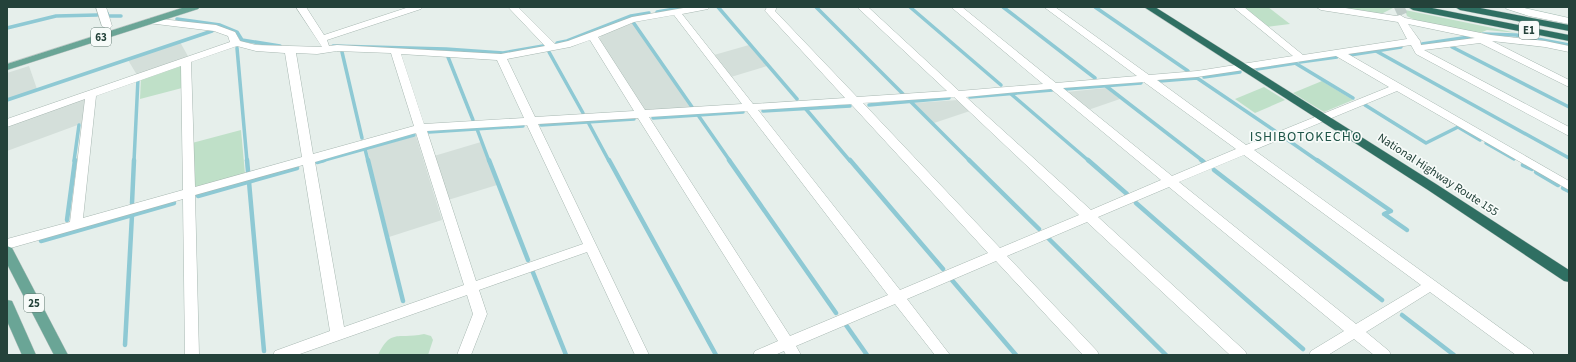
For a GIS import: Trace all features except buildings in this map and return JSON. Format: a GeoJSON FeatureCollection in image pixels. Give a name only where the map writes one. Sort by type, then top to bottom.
{"type":"FeatureCollection","features":[{"type":"Feature","properties":{"kind":"highway","name":"National Highway Route 155"},"geometry":{"type":"LineString","coordinates":[[1149,7],[1569,277]]}},
{"type":"Feature","properties":{"kind":"highway","name":"E1"},"geometry":{"type":"LineString","coordinates":[[1413,7],[1569,28]]}},
{"type":"Feature","properties":{"kind":"highway","name":"E1"},"geometry":{"type":"LineString","coordinates":[[1460,7],[1488,17],[1569,38]]}},
{"type":"Feature","properties":{"kind":"main road","name":"63"},"geometry":{"type":"LineString","coordinates":[[7,58],[171,7]]}},
{"type":"Feature","properties":{"kind":"main road","name":"63"},"geometry":{"type":"LineString","coordinates":[[7,67],[195,7]]}},
{"type":"Feature","properties":{"kind":"main road","name":"25"},"geometry":{"type":"LineString","coordinates":[[7,251],[61,355]]}},
{"type":"Feature","properties":{"kind":"main road","name":"25"},"geometry":{"type":"LineString","coordinates":[[7,305],[29,355]]}},
{"type":"Feature","properties":{"kind":"street"},"geometry":{"type":"LineString","coordinates":[[101,7],[107,26]]}},
{"type":"Feature","properties":{"kind":"street"},"geometry":{"type":"LineString","coordinates":[[314,7],[302,9],[329,49]]}},
{"type":"Feature","properties":{"kind":"street"},"geometry":{"type":"LineString","coordinates":[[321,39],[418,7]]}},
{"type":"Feature","properties":{"kind":"street"},"geometry":{"type":"LineString","coordinates":[[513,7],[552,47]]}},
{"type":"Feature","properties":{"kind":"street"},"geometry":{"type":"LineString","coordinates":[[7,122],[236,43],[256,48],[290,50],[317,51],[329,49],[395,51],[501,57],[570,44],[632,20],[705,7]]}},
{"type":"Feature","properties":{"kind":"street"},"geometry":{"type":"LineString","coordinates":[[772,7],[770,11],[1092,355]]}},
{"type":"Feature","properties":{"kind":"street"},"geometry":{"type":"LineString","coordinates":[[862,7],[1240,355]]}},
{"type":"Feature","properties":{"kind":"street"},"geometry":{"type":"LineString","coordinates":[[956,7],[1384,355]]}},
{"type":"Feature","properties":{"kind":"street"},"geometry":{"type":"LineString","coordinates":[[1049,7],[1527,355]]}},
{"type":"Feature","properties":{"kind":"street"},"geometry":{"type":"LineString","coordinates":[[1238,7],[1301,58]]}},
{"type":"Feature","properties":{"kind":"street"},"geometry":{"type":"LineString","coordinates":[[1321,7],[1399,16],[1486,39],[1569,84]]}},
{"type":"Feature","properties":{"kind":"street"},"geometry":{"type":"LineString","coordinates":[[1510,7],[1569,21]]}},
{"type":"Feature","properties":{"kind":"street"},"geometry":{"type":"LineString","coordinates":[[676,12],[943,355]]}},
{"type":"Feature","properties":{"kind":"street"},"geometry":{"type":"LineString","coordinates":[[1399,16],[1420,52],[1569,132]]}},
{"type":"Feature","properties":{"kind":"street"},"geometry":{"type":"LineString","coordinates":[[151,21],[216,28],[232,34],[236,43]]}},
{"type":"Feature","properties":{"kind":"street"},"geometry":{"type":"LineString","coordinates":[[592,35],[794,355]]}},
{"type":"Feature","properties":{"kind":"street"},"geometry":{"type":"LineString","coordinates":[[7,244],[420,128],[957,94],[1053,86],[1196,74],[1338,53],[1486,39],[1545,44],[1569,49]]}},
{"type":"Feature","properties":{"kind":"street"},"geometry":{"type":"LineString","coordinates":[[290,50],[338,335]]}},
{"type":"Feature","properties":{"kind":"street"},"geometry":{"type":"LineString","coordinates":[[395,51],[480,314],[464,355]]}},
{"type":"Feature","properties":{"kind":"street"},"geometry":{"type":"LineString","coordinates":[[1338,53],[1569,186]]}},
{"type":"Feature","properties":{"kind":"street"},"geometry":{"type":"LineString","coordinates":[[501,57],[642,355]]}},
{"type":"Feature","properties":{"kind":"street"},"geometry":{"type":"LineString","coordinates":[[186,60],[192,355]]}},
{"type":"Feature","properties":{"kind":"street"},"geometry":{"type":"LineString","coordinates":[[760,355],[1322,117],[1398,87]]}},
{"type":"Feature","properties":{"kind":"street"},"geometry":{"type":"LineString","coordinates":[[76,224],[91,93]]}},
{"type":"Feature","properties":{"kind":"street"},"geometry":{"type":"LineString","coordinates":[[280,355],[590,246]]}},
{"type":"Feature","properties":{"kind":"street"},"geometry":{"type":"LineString","coordinates":[[1316,355],[1431,285]]}},
{"type":"Feature","properties":{"kind":"shaded area"},"geometry":{"type":"Polygon","coordinates":[[[633,23],[691,108],[646,111],[643,108],[599,40],[602,34],[633,23]]]}},
{"type":"Feature","properties":{"kind":"shaded area"},"geometry":{"type":"Polygon","coordinates":[[[180,42],[189,58],[137,75],[128,60],[180,42]]]}},
{"type":"Feature","properties":{"kind":"shaded area"},"geometry":{"type":"Polygon","coordinates":[[[749,45],[767,66],[731,77],[714,55],[749,45]]]}},
{"type":"Feature","properties":{"kind":"shaded area"},"geometry":{"type":"Polygon","coordinates":[[[29,66],[37,89],[7,99],[7,73],[29,66]]]}},
{"type":"Feature","properties":{"kind":"shaded area"},"geometry":{"type":"Polygon","coordinates":[[[1106,88],[1120,99],[1088,110],[1066,92],[1106,88]]]}},
{"type":"Feature","properties":{"kind":"shaded area"},"geometry":{"type":"Polygon","coordinates":[[[81,99],[86,100],[83,123],[7,151],[7,125],[81,99]]]}},
{"type":"Feature","properties":{"kind":"shaded area"},"geometry":{"type":"Polygon","coordinates":[[[958,100],[970,111],[934,123],[914,103],[958,100]]]}},
{"type":"Feature","properties":{"kind":"shaded area"},"geometry":{"type":"Polygon","coordinates":[[[416,136],[442,220],[389,237],[367,149],[416,136]]]}},
{"type":"Feature","properties":{"kind":"shaded area"},"geometry":{"type":"Polygon","coordinates":[[[481,142],[497,185],[448,200],[434,156],[481,142]]]}},
{"type":"Feature","properties":{"kind":"green space"},"geometry":{"type":"Polygon","coordinates":[[[1241,7],[1268,7],[1290,24],[1267,27],[1241,7]]]}},
{"type":"Feature","properties":{"kind":"green space"},"geometry":{"type":"Polygon","coordinates":[[[1337,7],[1388,7],[1393,8],[1381,14],[1337,7]]]}},
{"type":"Feature","properties":{"kind":"green space"},"geometry":{"type":"Polygon","coordinates":[[[1405,10],[1517,33],[1487,30],[1480,33],[1417,21],[1407,16],[1405,10]]]}},
{"type":"Feature","properties":{"kind":"green space"},"geometry":{"type":"Polygon","coordinates":[[[177,66],[182,66],[182,88],[140,99],[141,78],[177,66]]]}},
{"type":"Feature","properties":{"kind":"green space"},"geometry":{"type":"Polygon","coordinates":[[[1322,81],[1353,100],[1324,112],[1293,93],[1322,81]]]}},
{"type":"Feature","properties":{"kind":"green space"},"geometry":{"type":"Polygon","coordinates":[[[1264,87],[1285,100],[1255,113],[1235,99],[1264,87]]]}},
{"type":"Feature","properties":{"kind":"green space"},"geometry":{"type":"Polygon","coordinates":[[[241,130],[245,174],[199,187],[193,185],[192,143],[241,130]]]}},
{"type":"Feature","properties":{"kind":"green space"},"geometry":{"type":"Polygon","coordinates":[[[424,334],[431,336],[433,340],[428,355],[378,355],[387,341],[392,338],[397,336],[424,334]]]}},
{"type":"Feature","properties":{"kind":"waterway"},"geometry":{"type":"LineString","coordinates":[[657,12],[686,7]]}},
{"type":"Feature","properties":{"kind":"waterway"},"geometry":{"type":"LineString","coordinates":[[718,7],[797,99]]}},
{"type":"Feature","properties":{"kind":"waterway"},"geometry":{"type":"LineString","coordinates":[[816,7],[903,94]]}},
{"type":"Feature","properties":{"kind":"waterway"},"geometry":{"type":"LineString","coordinates":[[910,7],[1001,85]]}},
{"type":"Feature","properties":{"kind":"waterway"},"geometry":{"type":"LineString","coordinates":[[1003,7],[1095,78]]}},
{"type":"Feature","properties":{"kind":"waterway"},"geometry":{"type":"LineString","coordinates":[[1095,7],[1188,71]]}},
{"type":"Feature","properties":{"kind":"waterway"},"geometry":{"type":"LineString","coordinates":[[107,13],[108,16],[121,16]]}},
{"type":"Feature","properties":{"kind":"waterway"},"geometry":{"type":"LineString","coordinates":[[557,43],[567,41],[631,16],[649,13]]}},
{"type":"Feature","properties":{"kind":"waterway"},"geometry":{"type":"LineString","coordinates":[[7,28],[56,16],[97,15]]}},
{"type":"Feature","properties":{"kind":"waterway"},"geometry":{"type":"LineString","coordinates":[[177,19],[220,25],[237,32],[242,40],[280,46]]}},
{"type":"Feature","properties":{"kind":"waterway"},"geometry":{"type":"LineString","coordinates":[[633,22],[692,107]]}},
{"type":"Feature","properties":{"kind":"waterway"},"geometry":{"type":"LineString","coordinates":[[7,100],[212,31]]}},
{"type":"Feature","properties":{"kind":"waterway"},"geometry":{"type":"LineString","coordinates":[[1483,34],[1516,35],[1569,45]]}},
{"type":"Feature","properties":{"kind":"waterway"},"geometry":{"type":"LineString","coordinates":[[1422,44],[1469,37]]}},
{"type":"Feature","properties":{"kind":"waterway"},"geometry":{"type":"LineString","coordinates":[[333,46],[446,49],[503,53],[543,46]]}},
{"type":"Feature","properties":{"kind":"waterway"},"geometry":{"type":"LineString","coordinates":[[1350,55],[1401,47]]}},
{"type":"Feature","properties":{"kind":"waterway"},"geometry":{"type":"LineString","coordinates":[[1452,47],[1569,107]]}},
{"type":"Feature","properties":{"kind":"waterway"},"geometry":{"type":"LineString","coordinates":[[237,48],[247,161]]}},
{"type":"Feature","properties":{"kind":"waterway"},"geometry":{"type":"LineString","coordinates":[[1376,51],[1569,158]]}},
{"type":"Feature","properties":{"kind":"waterway"},"geometry":{"type":"LineString","coordinates":[[342,52],[362,138]]}},
{"type":"Feature","properties":{"kind":"waterway"},"geometry":{"type":"LineString","coordinates":[[549,52],[583,113]]}},
{"type":"Feature","properties":{"kind":"waterway"},"geometry":{"type":"LineString","coordinates":[[448,57],[473,120]]}},
{"type":"Feature","properties":{"kind":"waterway"},"geometry":{"type":"LineString","coordinates":[[1300,62],[1337,57]]}},
{"type":"Feature","properties":{"kind":"waterway"},"geometry":{"type":"LineString","coordinates":[[1257,69],[1295,63]]}},
{"type":"Feature","properties":{"kind":"waterway"},"geometry":{"type":"LineString","coordinates":[[1295,63],[1353,98]]}},
{"type":"Feature","properties":{"kind":"waterway"},"geometry":{"type":"LineString","coordinates":[[1204,77],[1240,72]]}},
{"type":"Feature","properties":{"kind":"waterway"},"geometry":{"type":"LineString","coordinates":[[1160,81],[1197,78],[1275,131]]}},
{"type":"Feature","properties":{"kind":"waterway"},"geometry":{"type":"LineString","coordinates":[[134,161],[138,79]]}},
{"type":"Feature","properties":{"kind":"waterway"},"geometry":{"type":"LineString","coordinates":[[1065,89],[1141,83]]}},
{"type":"Feature","properties":{"kind":"waterway"},"geometry":{"type":"LineString","coordinates":[[1106,86],[1203,161]]}},
{"type":"Feature","properties":{"kind":"waterway"},"geometry":{"type":"LineString","coordinates":[[970,97],[1052,90]]}},
{"type":"Feature","properties":{"kind":"waterway"},"geometry":{"type":"LineString","coordinates":[[1011,94],[1089,161]]}},
{"type":"Feature","properties":{"kind":"waterway"},"geometry":{"type":"LineString","coordinates":[[910,101],[949,98]]}},
{"type":"Feature","properties":{"kind":"waterway"},"geometry":{"type":"LineString","coordinates":[[869,105],[910,101]]}},
{"type":"Feature","properties":{"kind":"waterway"},"geometry":{"type":"LineString","coordinates":[[910,101],[969,160]]}},
{"type":"Feature","properties":{"kind":"waterway"},"geometry":{"type":"LineString","coordinates":[[1365,105],[1426,143],[1458,127],[1480,140]]}},
{"type":"Feature","properties":{"kind":"waterway"},"geometry":{"type":"LineString","coordinates":[[805,109],[850,106]]}},
{"type":"Feature","properties":{"kind":"waterway"},"geometry":{"type":"LineString","coordinates":[[763,111],[805,109]]}},
{"type":"Feature","properties":{"kind":"waterway"},"geometry":{"type":"LineString","coordinates":[[805,109],[850,161]]}},
{"type":"Feature","properties":{"kind":"waterway"},"geometry":{"type":"LineString","coordinates":[[698,115],[743,112]]}},
{"type":"Feature","properties":{"kind":"waterway"},"geometry":{"type":"LineString","coordinates":[[653,118],[698,115]]}},
{"type":"Feature","properties":{"kind":"waterway"},"geometry":{"type":"LineString","coordinates":[[698,115],[730,161]]}},
{"type":"Feature","properties":{"kind":"waterway"},"geometry":{"type":"LineString","coordinates":[[541,125],[634,119]]}},
{"type":"Feature","properties":{"kind":"waterway"},"geometry":{"type":"LineString","coordinates":[[588,122],[609,161]]}},
{"type":"Feature","properties":{"kind":"waterway"},"geometry":{"type":"LineString","coordinates":[[74,161],[79,125]]}},
{"type":"Feature","properties":{"kind":"waterway"},"geometry":{"type":"LineString","coordinates":[[429,132],[523,126]]}},
{"type":"Feature","properties":{"kind":"waterway"},"geometry":{"type":"LineString","coordinates":[[477,129],[489,161]]}},
{"type":"Feature","properties":{"kind":"waterway"},"geometry":{"type":"LineString","coordinates":[[321,161],[414,135]]}},
{"type":"Feature","properties":{"kind":"waterway"},"geometry":{"type":"LineString","coordinates":[[1285,138],[1318,161]]}},
{"type":"Feature","properties":{"kind":"waterway"},"geometry":{"type":"LineString","coordinates":[[1486,143],[1514,159]]}},
{"type":"Feature","properties":{"kind":"waterway"},"geometry":{"type":"LineString","coordinates":[[365,149],[368,161]]}},
{"type":"Feature","properties":{"kind":"waterway"},"geometry":{"type":"LineString","coordinates":[[67,220],[75,160]]}},
{"type":"Feature","properties":{"kind":"waterway"},"geometry":{"type":"LineString","coordinates":[[132,203],[134,160]]}},
{"type":"Feature","properties":{"kind":"waterway"},"geometry":{"type":"LineString","coordinates":[[247,160],[248,171]]}},
{"type":"Feature","properties":{"kind":"waterway"},"geometry":{"type":"LineString","coordinates":[[317,162],[324,160]]}},
{"type":"Feature","properties":{"kind":"waterway"},"geometry":{"type":"LineString","coordinates":[[368,160],[403,301]]}},
{"type":"Feature","properties":{"kind":"waterway"},"geometry":{"type":"LineString","coordinates":[[489,160],[528,260]]}},
{"type":"Feature","properties":{"kind":"waterway"},"geometry":{"type":"LineString","coordinates":[[609,160],[716,355]]}},
{"type":"Feature","properties":{"kind":"waterway"},"geometry":{"type":"LineString","coordinates":[[729,160],[836,313]]}},
{"type":"Feature","properties":{"kind":"waterway"},"geometry":{"type":"LineString","coordinates":[[850,160],[943,269]]}},
{"type":"Feature","properties":{"kind":"waterway"},"geometry":{"type":"LineString","coordinates":[[969,160],[1039,229]]}},
{"type":"Feature","properties":{"kind":"waterway"},"geometry":{"type":"LineString","coordinates":[[1088,160],[1127,194]]}},
{"type":"Feature","properties":{"kind":"waterway"},"geometry":{"type":"LineString","coordinates":[[1317,160],[1391,211],[1384,214],[1407,230]]}},
{"type":"Feature","properties":{"kind":"waterway"},"geometry":{"type":"LineString","coordinates":[[1523,165],[1532,169]]}},
{"type":"Feature","properties":{"kind":"waterway"},"geometry":{"type":"LineString","coordinates":[[198,196],[297,168]]}},
{"type":"Feature","properties":{"kind":"waterway"},"geometry":{"type":"LineString","coordinates":[[1214,170],[1382,300]]}},
{"type":"Feature","properties":{"kind":"waterway"},"geometry":{"type":"LineString","coordinates":[[1536,172],[1558,185]]}},
{"type":"Feature","properties":{"kind":"waterway"},"geometry":{"type":"LineString","coordinates":[[249,182],[264,351]]}},
{"type":"Feature","properties":{"kind":"waterway"},"geometry":{"type":"LineString","coordinates":[[1563,188],[1569,191]]}},
{"type":"Feature","properties":{"kind":"waterway"},"geometry":{"type":"LineString","coordinates":[[132,215],[174,203]]}},
{"type":"Feature","properties":{"kind":"waterway"},"geometry":{"type":"LineString","coordinates":[[1136,203],[1303,349]]}},
{"type":"Feature","properties":{"kind":"waterway"},"geometry":{"type":"LineString","coordinates":[[41,241],[132,215]]}},
{"type":"Feature","properties":{"kind":"waterway"},"geometry":{"type":"LineString","coordinates":[[125,345],[132,215]]}},
{"type":"Feature","properties":{"kind":"waterway"},"geometry":{"type":"LineString","coordinates":[[1049,239],[1166,355]]}},
{"type":"Feature","properties":{"kind":"waterway"},"geometry":{"type":"LineString","coordinates":[[532,270],[566,355]]}},
{"type":"Feature","properties":{"kind":"waterway"},"geometry":{"type":"LineString","coordinates":[[951,279],[1016,355]]}},
{"type":"Feature","properties":{"kind":"waterway"},"geometry":{"type":"LineString","coordinates":[[1402,315],[1454,355]]}},
{"type":"Feature","properties":{"kind":"waterway"},"geometry":{"type":"LineString","coordinates":[[846,325],[867,355]]}},
{"type":"Feature","properties":{"kind":"tunnel"},"geometry":{"type":"LineString","coordinates":[[1396,12],[1407,7]]}},
{"type":"Feature","properties":{"kind":"district","name":"ISHIBOTOKECHO"},"geometry":{"type":"Point","coordinates":[1306,137]}}]}
